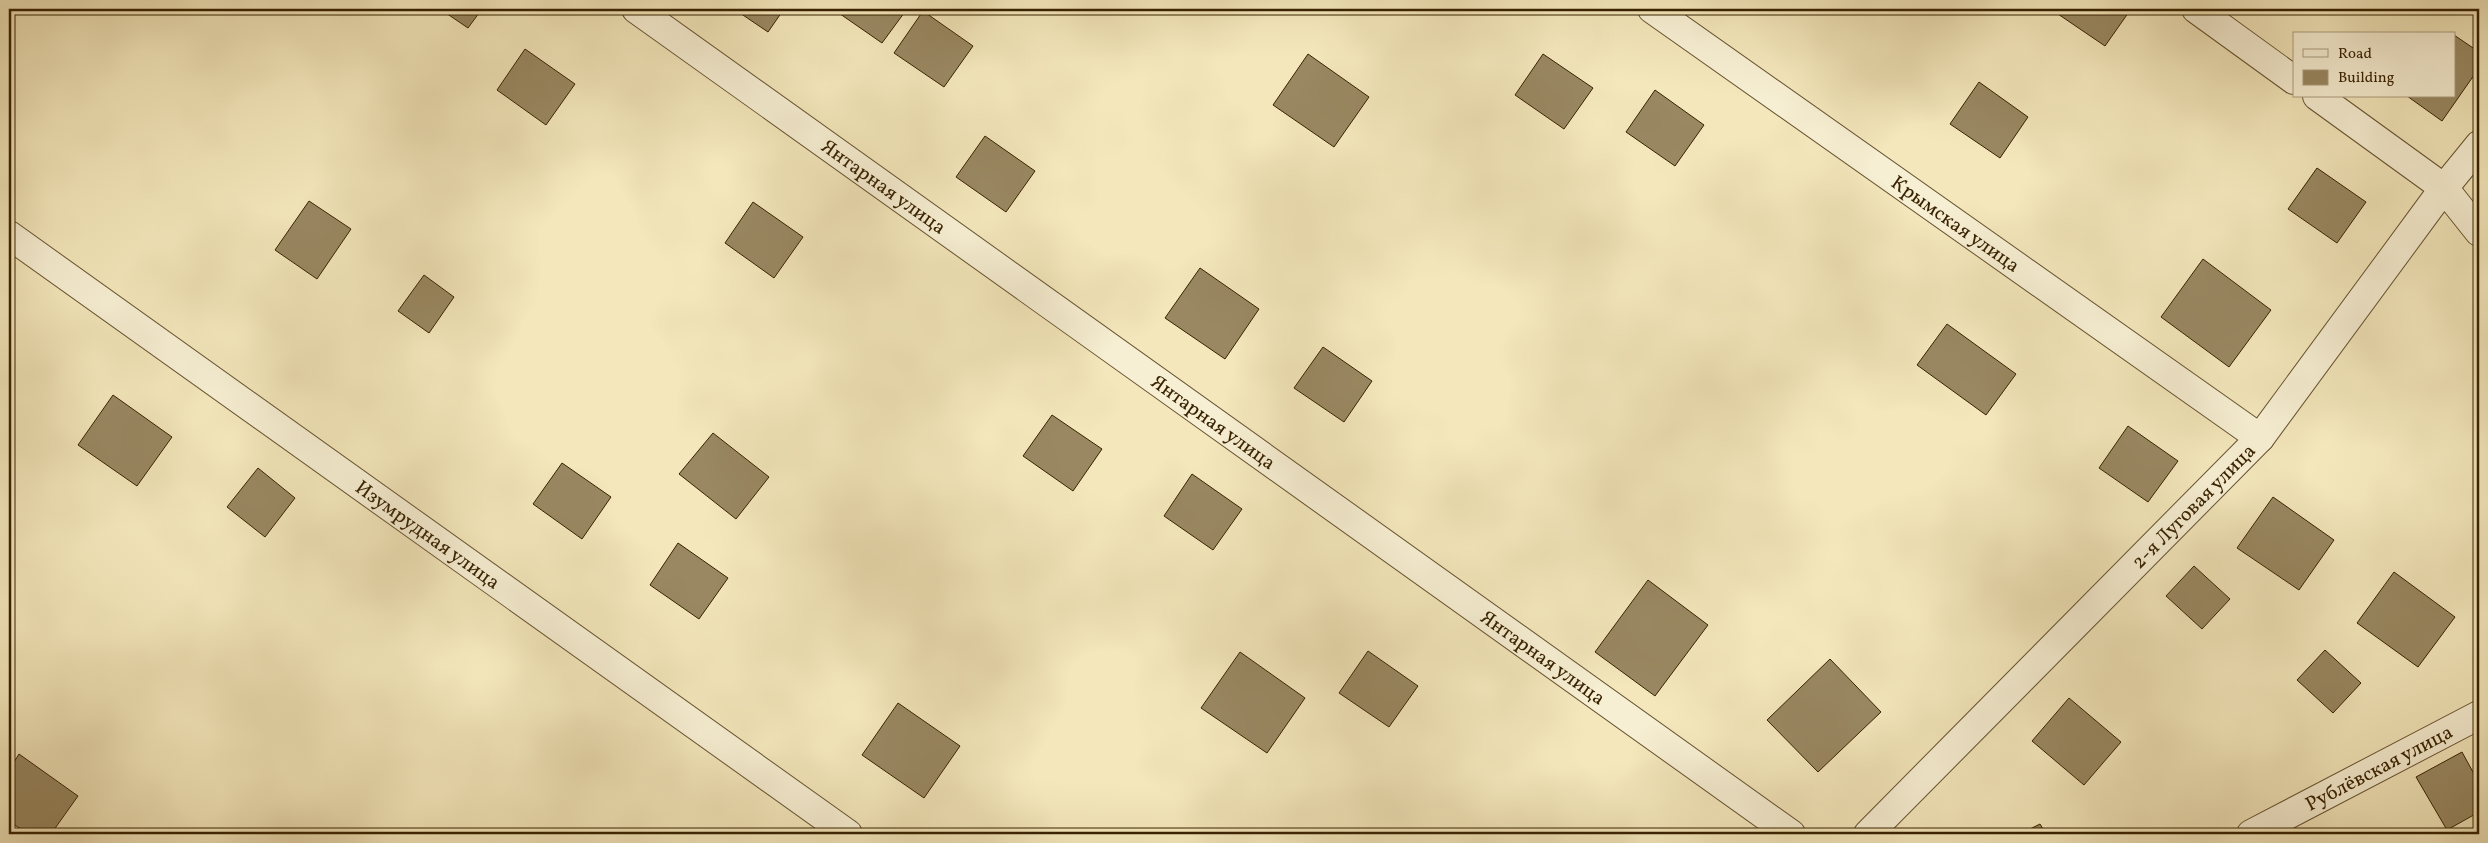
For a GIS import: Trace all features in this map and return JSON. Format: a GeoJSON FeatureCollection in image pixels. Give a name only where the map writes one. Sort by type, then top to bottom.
{"type":"FeatureCollection","features":[{"type":"Feature","properties":{"kind":"street","name":"Янтарная улица"},"geometry":{"type":"LineString","coordinates":[[636,9],[1790,834]]}},
{"type":"Feature","properties":{"kind":"street","name":"Крымская улица"},"geometry":{"type":"LineString","coordinates":[[1652,9],[2260,438]]}},
{"type":"Feature","properties":{"kind":"street"},"geometry":{"type":"LineString","coordinates":[[2196,9],[2293,79]]}},
{"type":"Feature","properties":{"kind":"street"},"geometry":{"type":"LineString","coordinates":[[2320,98],[2444,188],[2479,232]]}},
{"type":"Feature","properties":{"kind":"street","name":"2-я Луговая улица"},"geometry":{"type":"LineString","coordinates":[[1868,834],[2260,438],[2444,188],[2479,145]]}},
{"type":"Feature","properties":{"kind":"street","name":"Изумрудная улица"},"geometry":{"type":"LineString","coordinates":[[9,236],[848,834]]}},
{"type":"Feature","properties":{"kind":"street","name":"Рублёвская улица"},"geometry":{"type":"LineString","coordinates":[[2252,834],[2479,715]]}},
{"type":"Feature","properties":{"kind":"building"},"geometry":{"type":"Polygon","coordinates":[[[440,9],[482,9],[468,28],[440,9]]]}},
{"type":"Feature","properties":{"kind":"building"},"geometry":{"type":"Polygon","coordinates":[[[734,9],[784,9],[768,32],[734,9]]]}},
{"type":"Feature","properties":{"kind":"building"},"geometry":{"type":"Polygon","coordinates":[[[833,9],[907,9],[882,43],[833,9]]]}},
{"type":"Feature","properties":{"kind":"building"},"geometry":{"type":"Polygon","coordinates":[[[2057,9],[2131,9],[2105,46],[2055,12],[2057,9]]]}},
{"type":"Feature","properties":{"kind":"building"},"geometry":{"type":"Polygon","coordinates":[[[923,11],[973,46],[944,87],[894,53],[923,11]]]}},
{"type":"Feature","properties":{"kind":"building"},"geometry":{"type":"Polygon","coordinates":[[[2456,36],[2479,52],[2479,68],[2442,121],[2410,98],[2456,98],[2456,36]]]}},
{"type":"Feature","properties":{"kind":"building"},"geometry":{"type":"Polygon","coordinates":[[[525,49],[575,84],[546,125],[497,90],[525,49]]]}},
{"type":"Feature","properties":{"kind":"building"},"geometry":{"type":"Polygon","coordinates":[[[1308,54],[1369,97],[1334,147],[1273,105],[1308,54]]]}},
{"type":"Feature","properties":{"kind":"building"},"geometry":{"type":"Polygon","coordinates":[[[1543,54],[1593,88],[1564,129],[1515,95],[1543,54]]]}},
{"type":"Feature","properties":{"kind":"building"},"geometry":{"type":"Polygon","coordinates":[[[1979,82],[2028,117],[2000,158],[1950,124],[1979,82]]]}},
{"type":"Feature","properties":{"kind":"building"},"geometry":{"type":"Polygon","coordinates":[[[1655,90],[1704,125],[1675,166],[1626,132],[1655,90]]]}},
{"type":"Feature","properties":{"kind":"building"},"geometry":{"type":"Polygon","coordinates":[[[985,136],[1035,171],[1006,212],[956,177],[985,136]]]}},
{"type":"Feature","properties":{"kind":"building"},"geometry":{"type":"Polygon","coordinates":[[[2317,168],[2366,202],[2337,243],[2288,209],[2317,168]]]}},
{"type":"Feature","properties":{"kind":"building"},"geometry":{"type":"Polygon","coordinates":[[[309,201],[351,229],[317,279],[275,250],[309,201]]]}},
{"type":"Feature","properties":{"kind":"building"},"geometry":{"type":"Polygon","coordinates":[[[753,202],[803,237],[774,278],[725,243],[753,202]]]}},
{"type":"Feature","properties":{"kind":"building"},"geometry":{"type":"Polygon","coordinates":[[[2203,259],[2271,310],[2229,367],[2161,317],[2203,259]]]}},
{"type":"Feature","properties":{"kind":"building"},"geometry":{"type":"Polygon","coordinates":[[[1200,268],[1259,309],[1225,359],[1165,318],[1200,268]]]}},
{"type":"Feature","properties":{"kind":"building"},"geometry":{"type":"Polygon","coordinates":[[[424,275],[454,297],[429,333],[398,311],[424,275]]]}},
{"type":"Feature","properties":{"kind":"building"},"geometry":{"type":"Polygon","coordinates":[[[1947,324],[2016,374],[1986,415],[1917,365],[1947,324]]]}},
{"type":"Feature","properties":{"kind":"building"},"geometry":{"type":"Polygon","coordinates":[[[1323,347],[1372,381],[1344,422],[1294,388],[1323,347]]]}},
{"type":"Feature","properties":{"kind":"building"},"geometry":{"type":"Polygon","coordinates":[[[113,395],[172,437],[137,486],[78,445],[113,395]]]}},
{"type":"Feature","properties":{"kind":"building"},"geometry":{"type":"Polygon","coordinates":[[[1052,415],[1102,449],[1073,491],[1023,456],[1052,415]]]}},
{"type":"Feature","properties":{"kind":"building"},"geometry":{"type":"Polygon","coordinates":[[[2128,426],[2178,461],[2148,502],[2099,468],[2128,426]]]}},
{"type":"Feature","properties":{"kind":"building"},"geometry":{"type":"Polygon","coordinates":[[[713,433],[769,477],[736,519],[679,474],[713,433]]]}},
{"type":"Feature","properties":{"kind":"building"},"geometry":{"type":"Polygon","coordinates":[[[562,463],[611,497],[582,539],[533,504],[562,463]]]}},
{"type":"Feature","properties":{"kind":"building"},"geometry":{"type":"Polygon","coordinates":[[[258,468],[295,498],[265,537],[227,507],[258,468]]]}},
{"type":"Feature","properties":{"kind":"building"},"geometry":{"type":"Polygon","coordinates":[[[1192,474],[1242,509],[1213,550],[1164,516],[1192,474]]]}},
{"type":"Feature","properties":{"kind":"building"},"geometry":{"type":"Polygon","coordinates":[[[2273,497],[2334,540],[2299,590],[2237,548],[2273,497]]]}},
{"type":"Feature","properties":{"kind":"building"},"geometry":{"type":"Polygon","coordinates":[[[678,543],[728,578],[699,619],[650,585],[678,543]]]}},
{"type":"Feature","properties":{"kind":"building"},"geometry":{"type":"Polygon","coordinates":[[[2194,566],[2230,599],[2202,629],[2166,596],[2194,566]]]}},
{"type":"Feature","properties":{"kind":"building"},"geometry":{"type":"Polygon","coordinates":[[[2394,572],[2455,617],[2418,667],[2357,623],[2394,572]]]}},
{"type":"Feature","properties":{"kind":"building"},"geometry":{"type":"Polygon","coordinates":[[[1648,580],[1708,625],[1655,696],[1595,652],[1648,580]]]}},
{"type":"Feature","properties":{"kind":"building"},"geometry":{"type":"Polygon","coordinates":[[[2325,650],[2361,683],[2333,713],[2297,680],[2325,650]]]}},
{"type":"Feature","properties":{"kind":"building"},"geometry":{"type":"Polygon","coordinates":[[[1368,651],[1418,686],[1389,727],[1339,693],[1368,651]]]}},
{"type":"Feature","properties":{"kind":"building"},"geometry":{"type":"Polygon","coordinates":[[[1240,652],[1305,698],[1267,753],[1201,708],[1240,652]]]}},
{"type":"Feature","properties":{"kind":"building"},"geometry":{"type":"Polygon","coordinates":[[[1830,659],[1881,712],[1818,772],[1767,720],[1830,659]]]}},
{"type":"Feature","properties":{"kind":"building"},"geometry":{"type":"Polygon","coordinates":[[[2069,698],[2121,742],[2084,785],[2032,741],[2069,698]]]}},
{"type":"Feature","properties":{"kind":"building"},"geometry":{"type":"Polygon","coordinates":[[[898,703],[960,746],[924,798],[862,755],[898,703]]]}},
{"type":"Feature","properties":{"kind":"building"},"geometry":{"type":"Polygon","coordinates":[[[2462,752],[2479,783],[2479,812],[2447,830],[2416,777],[2462,752]]]}},
{"type":"Feature","properties":{"kind":"building"},"geometry":{"type":"Polygon","coordinates":[[[19,754],[78,796],[51,834],[28,834],[9,821],[9,770],[19,754]]]}},
{"type":"Feature","properties":{"kind":"building"},"geometry":{"type":"Polygon","coordinates":[[[2040,824],[2046,834],[2020,834],[2040,824]]]}}]}
